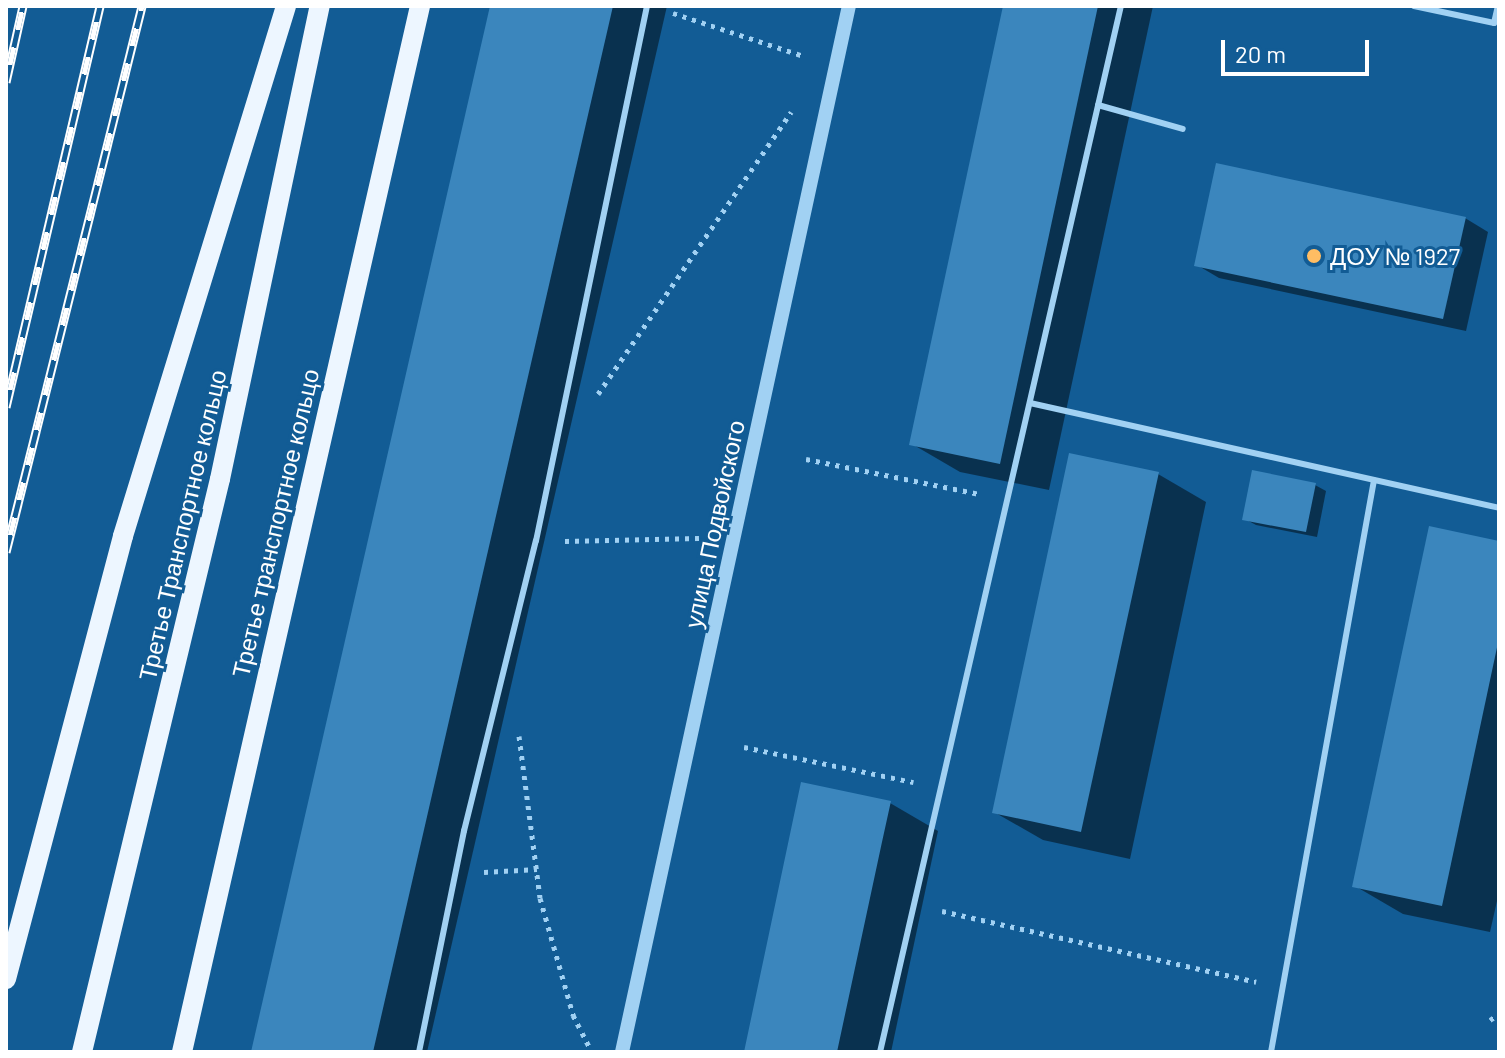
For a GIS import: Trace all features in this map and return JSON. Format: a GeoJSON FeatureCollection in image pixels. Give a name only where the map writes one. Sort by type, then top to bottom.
{"type":"FeatureCollection","features":[{"type":"Feature","properties":{"kind":"main road","name":"Третье транспортное кольцо"},"geometry":{"type":"LineString","coordinates":[[6,979],[123,536],[286,6]]}},
{"type":"Feature","properties":{"kind":"main road","name":"Третье Транспортное кольцо"},"geometry":{"type":"LineString","coordinates":[[82,1052],[220,479],[320,6]]}},
{"type":"Feature","properties":{"kind":"main road","name":"Третье транспортное кольцо"},"geometry":{"type":"LineString","coordinates":[[182,1052],[420,6]]}},
{"type":"Feature","properties":{"kind":"street","name":"улица Подвойского"},"geometry":{"type":"LineString","coordinates":[[622,1052],[849,6]]}},
{"type":"Feature","properties":{"kind":"lane"},"geometry":{"type":"LineString","coordinates":[[419,1052],[455,874],[536,541],[647,6]]}},
{"type":"Feature","properties":{"kind":"lane"},"geometry":{"type":"LineString","coordinates":[[880,1052],[1121,6]]}},
{"type":"Feature","properties":{"kind":"lane"},"geometry":{"type":"LineString","coordinates":[[1414,6],[1494,23],[1498,6]]}},
{"type":"Feature","properties":{"kind":"lane"},"geometry":{"type":"LineString","coordinates":[[1098,105],[1183,129]]}},
{"type":"Feature","properties":{"kind":"lane"},"geometry":{"type":"LineString","coordinates":[[1030,403],[1499,508]]}},
{"type":"Feature","properties":{"kind":"lane"},"geometry":{"type":"LineString","coordinates":[[1271,1052],[1374,480]]}},
{"type":"Feature","properties":{"kind":"path"},"geometry":{"type":"LineString","coordinates":[[667,11],[809,57]]}},
{"type":"Feature","properties":{"kind":"path"},"geometry":{"type":"LineString","coordinates":[[597,396],[792,110]]}},
{"type":"Feature","properties":{"kind":"path"},"geometry":{"type":"LineString","coordinates":[[806,459],[1007,500]]}},
{"type":"Feature","properties":{"kind":"path"},"geometry":{"type":"LineString","coordinates":[[536,541],[709,538]]}},
{"type":"Feature","properties":{"kind":"path"},"geometry":{"type":"LineString","coordinates":[[518,729],[540,898],[573,1015],[591,1052]]}},
{"type":"Feature","properties":{"kind":"path"},"geometry":{"type":"LineString","coordinates":[[744,747],[941,788]]}},
{"type":"Feature","properties":{"kind":"path"},"geometry":{"type":"LineString","coordinates":[[455,874],[537,869]]}},
{"type":"Feature","properties":{"kind":"path"},"geometry":{"type":"LineString","coordinates":[[914,905],[1283,988]]}},
{"type":"Feature","properties":{"kind":"path"},"geometry":{"type":"LineString","coordinates":[[1490,1020],[1499,1014]]}},
{"type":"Feature","properties":{"kind":"building"},"geometry":{"type":"Polygon","coordinates":[[[490,6],[613,6],[373,1052],[251,1052],[490,6]]]}},
{"type":"Feature","properties":{"kind":"building"},"geometry":{"type":"Polygon","coordinates":[[[1003,6],[1098,6],[1000,464],[909,445],[1003,6]]]}},
{"type":"Feature","properties":{"kind":"building"},"geometry":{"type":"Polygon","coordinates":[[[1216,163],[1466,217],[1443,319],[1194,266],[1216,163]]]}},
{"type":"Feature","properties":{"kind":"building"},"geometry":{"type":"Polygon","coordinates":[[[1069,453],[1159,472],[1081,832],[992,813],[1069,453]]]}},
{"type":"Feature","properties":{"kind":"building"},"geometry":{"type":"Polygon","coordinates":[[[1252,470],[1316,483],[1306,532],[1242,520],[1252,470]]]}},
{"type":"Feature","properties":{"kind":"building"},"geometry":{"type":"Polygon","coordinates":[[[1429,526],[1499,541],[1499,638],[1442,906],[1352,887],[1429,526]]]}},
{"type":"Feature","properties":{"kind":"building"},"geometry":{"type":"Polygon","coordinates":[[[801,782],[891,801],[837,1052],[744,1052],[801,782]]]}},
{"type":"Feature","properties":{"kind":"railway"},"geometry":{"type":"LineString","coordinates":[[6,82],[23,6]]}},
{"type":"Feature","properties":{"kind":"railway"},"geometry":{"type":"LineString","coordinates":[[6,407],[100,6]]}},
{"type":"Feature","properties":{"kind":"railway"},"geometry":{"type":"LineString","coordinates":[[6,552],[142,6]]}},
{"type":"Feature","properties":{"kind":"place","name":"ДОУ № 1927"},"geometry":{"type":"Point","coordinates":[1314,256]}}]}
